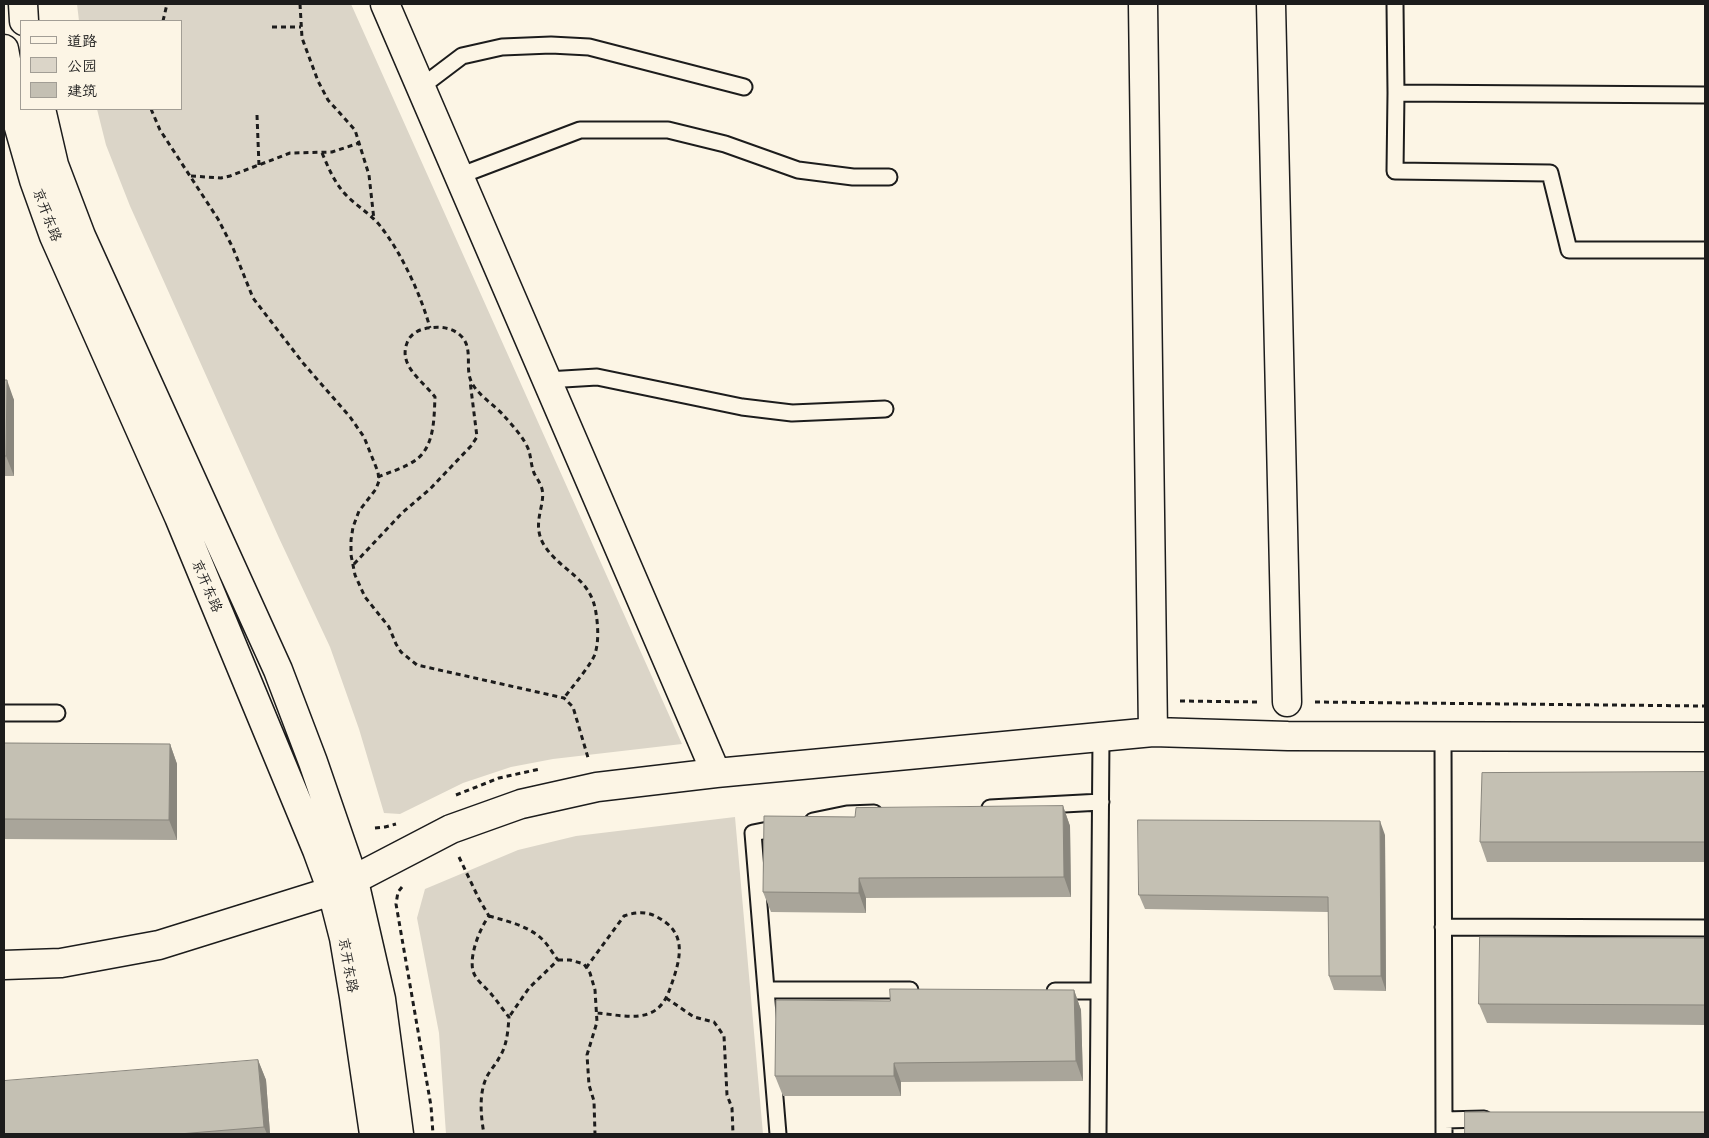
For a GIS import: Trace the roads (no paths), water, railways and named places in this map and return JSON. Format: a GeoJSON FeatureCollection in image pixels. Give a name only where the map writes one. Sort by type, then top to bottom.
{"type":"FeatureCollection","features":[{"type":"Feature","properties":{"kind":"street"},"geometry":{"type":"LineString","coordinates":[[23,4],[24,20]]}},
{"type":"Feature","properties":{"kind":"street"},"geometry":{"type":"LineString","coordinates":[[384,4],[716,773]]}},
{"type":"Feature","properties":{"kind":"street"},"geometry":{"type":"LineString","coordinates":[[1143,4],[1153,732]]}},
{"type":"Feature","properties":{"kind":"street"},"geometry":{"type":"LineString","coordinates":[[1271,4],[1287,702]]}},
{"type":"Feature","properties":{"kind":"street","name":"京开东路"},"geometry":{"type":"LineString","coordinates":[[4,49],[18,124],[34,180],[54,236],[179,517],[310,832],[343,886],[344,938],[374,1134]]}},
{"type":"Feature","properties":{"kind":"street","name":"京开东路"},"geometry":{"type":"LineString","coordinates":[[41,110],[54,165],[81,236],[278,670],[313,762],[343,886],[382,999],[399,1134]]}},
{"type":"Feature","properties":{"kind":"street"},"geometry":{"type":"LineString","coordinates":[[4,964],[61,964],[159,945],[343,886],[450,829],[521,804],[597,787],[716,773],[1153,732],[1288,736],[1705,738]]}},
{"type":"Feature","properties":{"kind":"lane"},"geometry":{"type":"LineString","coordinates":[[1394,4],[1395,171],[1550,173],[1569,250],[1705,250]]}},
{"type":"Feature","properties":{"kind":"lane"},"geometry":{"type":"LineString","coordinates":[[420,87],[462,56],[502,47],[551,45],[589,47],[744,87]]}},
{"type":"Feature","properties":{"kind":"lane"},"geometry":{"type":"LineString","coordinates":[[1396,93],[1705,95]]}},
{"type":"Feature","properties":{"kind":"lane"},"geometry":{"type":"LineString","coordinates":[[459,176],[580,130],[668,130],[725,144],[798,170],[853,177],[889,177]]}},
{"type":"Feature","properties":{"kind":"lane"},"geometry":{"type":"LineString","coordinates":[[547,380],[597,378],[742,408],[792,413],[885,409]]}},
{"type":"Feature","properties":{"kind":"lane"},"geometry":{"type":"LineString","coordinates":[[4,712],[57,713]]}},
{"type":"Feature","properties":{"kind":"lane"},"geometry":{"type":"LineString","coordinates":[[1098,1134],[1101,736]]}},
{"type":"Feature","properties":{"kind":"lane"},"geometry":{"type":"LineString","coordinates":[[1443,736],[1444,1127],[1502,1119]]}},
{"type":"Feature","properties":{"kind":"lane"},"geometry":{"type":"LineString","coordinates":[[974,808],[1101,802]]}},
{"type":"Feature","properties":{"kind":"lane"},"geometry":{"type":"LineString","coordinates":[[778,1134],[753,833],[847,814],[886,812]]}},
{"type":"Feature","properties":{"kind":"lane"},"geometry":{"type":"LineString","coordinates":[[1443,927],[1705,928]]}},
{"type":"Feature","properties":{"kind":"lane"},"geometry":{"type":"LineString","coordinates":[[766,990],[923,990]]}},
{"type":"Feature","properties":{"kind":"lane"},"geometry":{"type":"LineString","coordinates":[[1040,990],[1099,991]]}}]}
